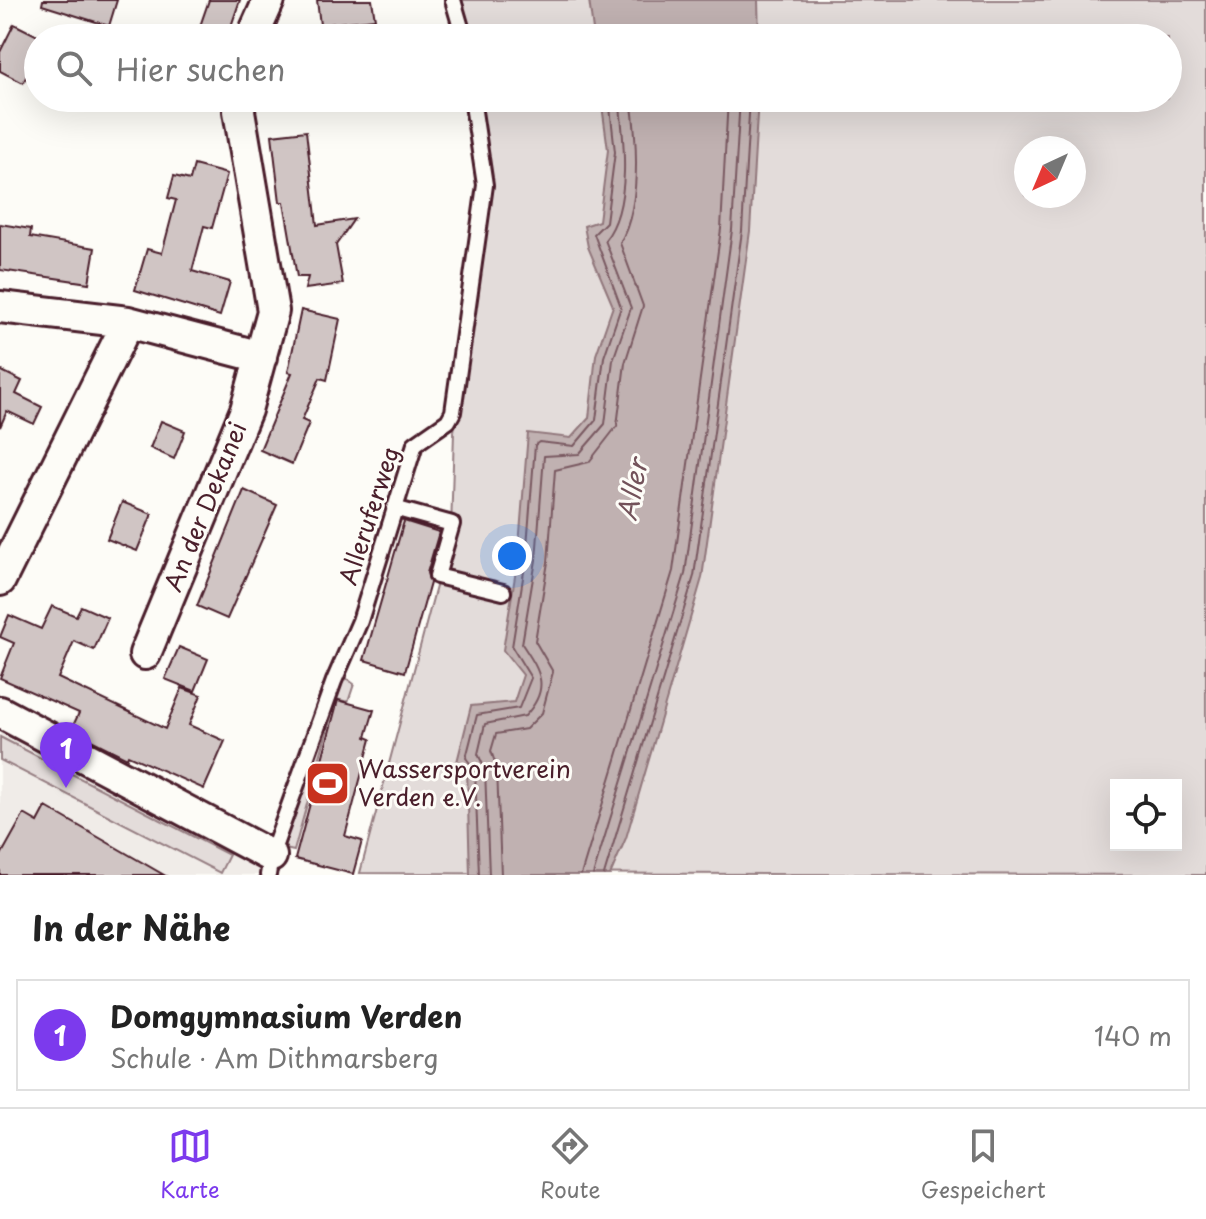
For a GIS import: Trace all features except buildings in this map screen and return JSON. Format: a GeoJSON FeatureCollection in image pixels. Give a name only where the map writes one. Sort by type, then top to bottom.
{"type":"FeatureCollection","features":[{"type":"Feature","properties":{"kind":"street"},"geometry":{"type":"LineString","coordinates":[[258,24],[269,0]]}},
{"type":"Feature","properties":{"kind":"street","name":"An der Dekanei"},"geometry":{"type":"LineString","coordinates":[[145,654],[246,410],[273,311],[242,112]]}},
{"type":"Feature","properties":{"kind":"street"},"geometry":{"type":"LineString","coordinates":[[0,307],[128,322],[261,357]]}},
{"type":"Feature","properties":{"kind":"street"},"geometry":{"type":"LineString","coordinates":[[0,580],[128,322]]}},
{"type":"Feature","properties":{"kind":"street"},"geometry":{"type":"LineString","coordinates":[[0,712],[269,865]]}},
{"type":"Feature","properties":{"kind":"lane"},"geometry":{"type":"LineString","coordinates":[[453,0],[460,24]]}},
{"type":"Feature","properties":{"kind":"lane","name":"Alleruferweg"},"geometry":{"type":"LineString","coordinates":[[269,865],[334,681],[360,621],[415,444],[448,421],[453,412],[485,185],[474,112]]}},
{"type":"Feature","properties":{"kind":"lane"},"geometry":{"type":"LineString","coordinates":[[394,508],[452,524],[437,576],[503,592]]}},
{"type":"Feature","properties":{"kind":"shaded area"},"geometry":{"type":"Polygon","coordinates":[[[460,0],[1206,0],[1206,875],[360,873],[451,530],[454,432],[485,170],[479,112],[1182,112],[1182,24],[466,24],[460,0]]]}},
{"type":"Feature","properties":{"kind":"shaded area"},"geometry":{"type":"Polygon","coordinates":[[[338,672],[354,684],[348,702],[336,699],[294,851],[276,847],[338,672]]]}},
{"type":"Feature","properties":{"kind":"shaded area"},"geometry":{"type":"Polygon","coordinates":[[[0,717],[266,859],[263,875],[0,875],[0,717]]]}},
{"type":"Feature","properties":{"kind":"shaded area"},"geometry":{"type":"Polygon","coordinates":[[[0,737],[229,855],[220,873],[0,760],[0,737]]]}},
{"type":"Feature","properties":{"kind":"water"},"geometry":{"type":"Polygon","coordinates":[[[589,0],[758,0],[759,24],[592,24],[589,0]]]}},
{"type":"Feature","properties":{"kind":"water","name":"Aller"},"geometry":{"type":"Polygon","coordinates":[[[603,112],[757,112],[750,231],[702,578],[626,838],[610,875],[470,875],[467,769],[455,770],[471,706],[514,702],[523,675],[503,650],[518,558],[528,433],[571,438],[589,418],[596,355],[613,306],[588,247],[584,226],[599,221],[608,150],[603,112]]]}},
{"type":"Feature","properties":{"kind":"place","name":"Wassersportverein Verden e.V."},"geometry":{"type":"Point","coordinates":[327,784]}},
{"type":"Feature","properties":{"kind":"place","name":"Domgymnasium Verden"},"geometry":{"type":"Point","coordinates":[66,788]}}]}
